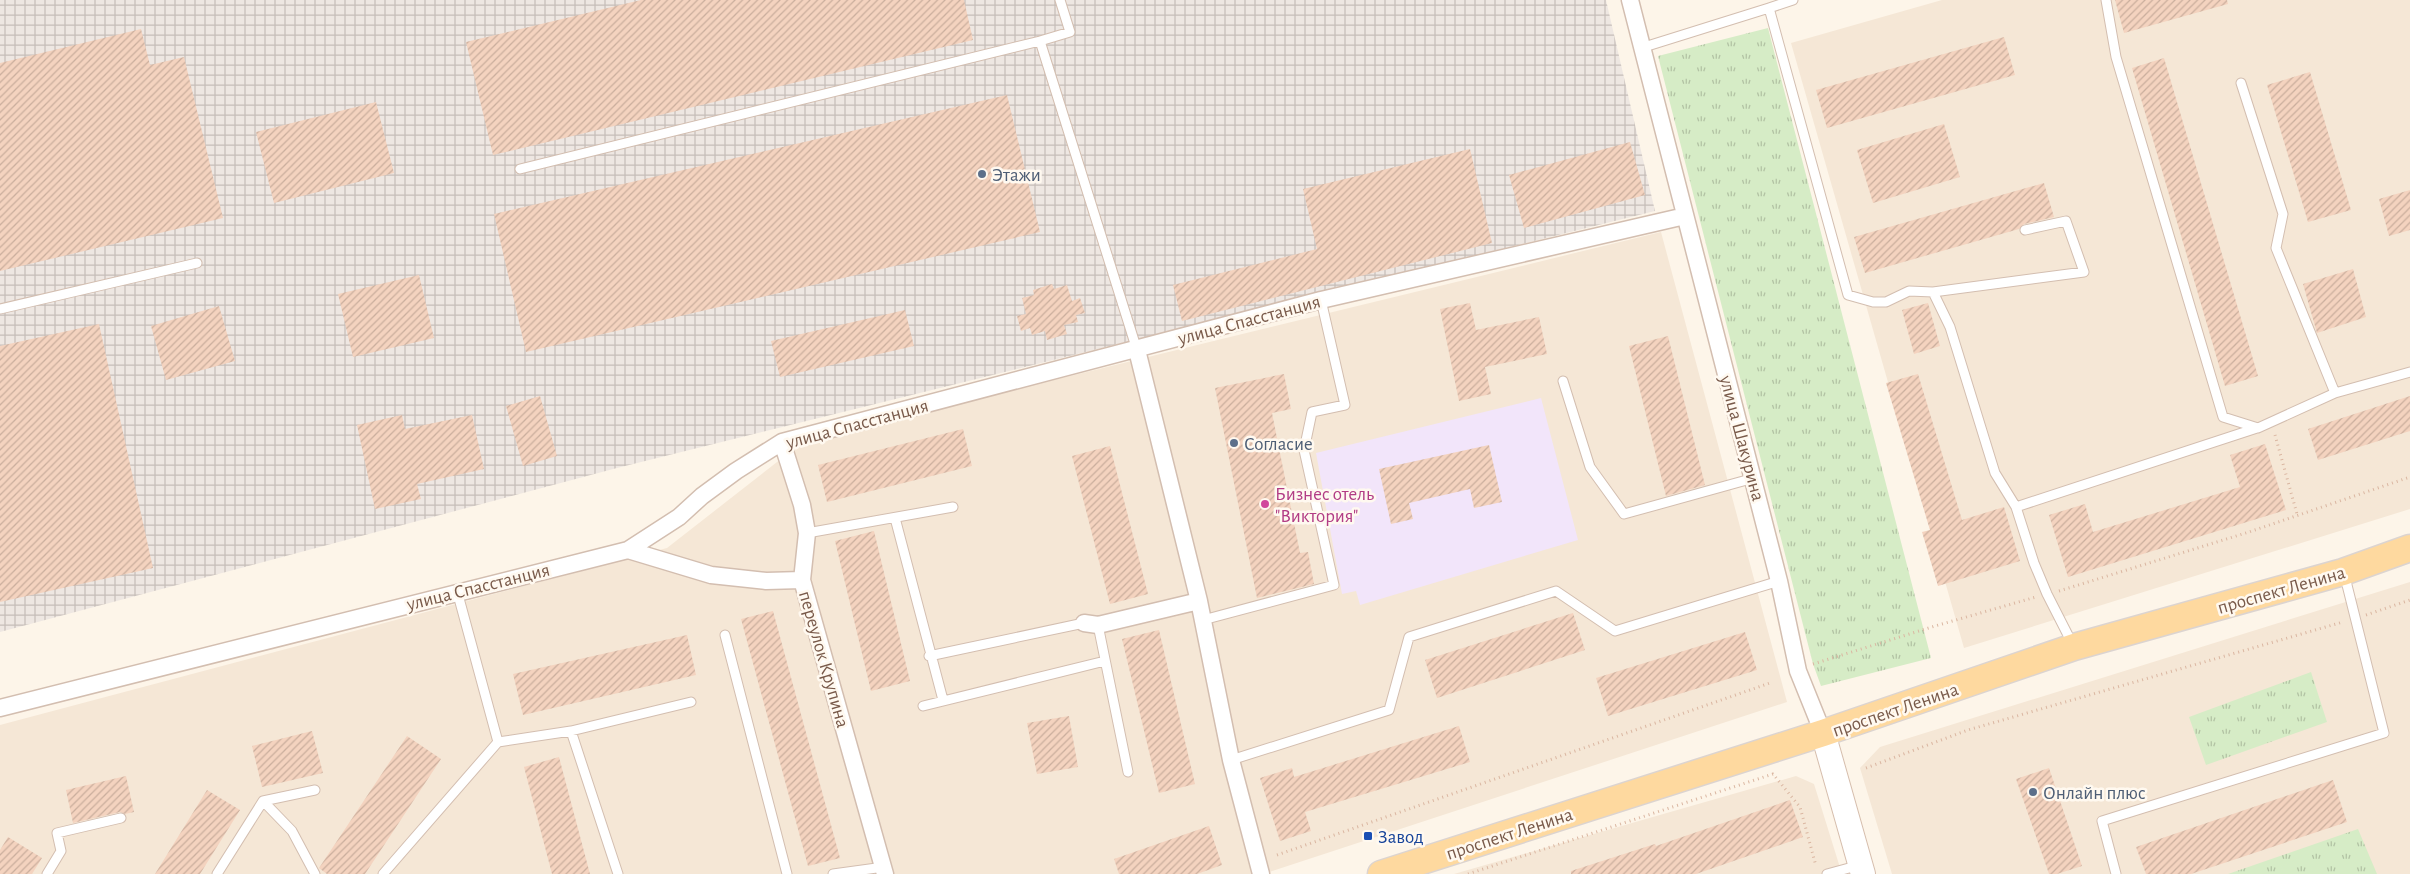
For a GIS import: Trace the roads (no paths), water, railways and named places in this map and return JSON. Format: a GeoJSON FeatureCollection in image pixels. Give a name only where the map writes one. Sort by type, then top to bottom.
{"type":"FeatureCollection","features":[{"type":"Feature","properties":{"kind":"main road","name":"проспект Ленина"},"geometry":{"type":"LineString","coordinates":[[1381,874],[1823,733],[2074,647],[2343,572],[2410,548]]}},
{"type":"Feature","properties":{"kind":"main road","name":"улица Шакурина"},"geometry":{"type":"LineString","coordinates":[[1823,733],[1861,869]]}},
{"type":"Feature","properties":{"kind":"street","name":"улица Шакурина"},"geometry":{"type":"LineString","coordinates":[[1630,0],[1754,478],[1798,671],[1823,733]]}},
{"type":"Feature","properties":{"kind":"street","name":"улица Спасстанция"},"geometry":{"type":"LineString","coordinates":[[0,708],[457,591],[628,550],[679,517],[702,496],[736,471],[782,442],[1321,300],[1685,216]]}},
{"type":"Feature","properties":{"kind":"street"},"geometry":{"type":"LineString","coordinates":[[1137,350],[1199,601],[1231,760],[1261,874]]}},
{"type":"Feature","properties":{"kind":"street","name":"переулок Крупина"},"geometry":{"type":"LineString","coordinates":[[782,442],[802,505],[807,533],[802,580],[884,871]]}},
{"type":"Feature","properties":{"kind":"street"},"geometry":{"type":"LineString","coordinates":[[628,550],[711,575],[766,581],[802,580]]}},
{"type":"Feature","properties":{"kind":"street"},"geometry":{"type":"LineString","coordinates":[[1091,624],[1199,601]]}},
{"type":"Feature","properties":{"kind":"lane"},"geometry":{"type":"LineString","coordinates":[[520,169],[1070,32],[1060,0]]}},
{"type":"Feature","properties":{"kind":"lane"},"geometry":{"type":"LineString","coordinates":[[1641,48],[1793,0]]}},
{"type":"Feature","properties":{"kind":"lane"},"geometry":{"type":"LineString","coordinates":[[2106,0],[2116,57],[2223,417],[2258,428]]}},
{"type":"Feature","properties":{"kind":"lane"},"geometry":{"type":"LineString","coordinates":[[1769,8],[1848,295],[1873,302],[1886,302],[1909,291],[1933,292],[2084,272],[2066,221],[2025,230]]}},
{"type":"Feature","properties":{"kind":"lane"},"geometry":{"type":"LineString","coordinates":[[1040,41],[1137,350]]}},
{"type":"Feature","properties":{"kind":"lane"},"geometry":{"type":"LineString","coordinates":[[2241,83],[2283,214],[2276,248],[2335,393]]}},
{"type":"Feature","properties":{"kind":"lane"},"geometry":{"type":"LineString","coordinates":[[0,309],[196,263]]}},
{"type":"Feature","properties":{"kind":"lane"},"geometry":{"type":"LineString","coordinates":[[1933,292],[1950,326],[1995,472],[2016,507],[2034,563],[2047,594],[2074,647]]}},
{"type":"Feature","properties":{"kind":"lane"},"geometry":{"type":"LineString","coordinates":[[1203,620],[1334,585],[1304,450],[1312,412],[1345,405],[1321,300]]}},
{"type":"Feature","properties":{"kind":"lane"},"geometry":{"type":"LineString","coordinates":[[2016,507],[2258,428],[2335,393],[2410,372]]}},
{"type":"Feature","properties":{"kind":"lane"},"geometry":{"type":"LineString","coordinates":[[1563,381],[1590,467],[1624,514],[1754,478]]}},
{"type":"Feature","properties":{"kind":"lane"},"geometry":{"type":"LineString","coordinates":[[807,533],[953,507]]}},
{"type":"Feature","properties":{"kind":"lane"},"geometry":{"type":"LineString","coordinates":[[895,518],[929,656],[942,700]]}},
{"type":"Feature","properties":{"kind":"lane"},"geometry":{"type":"LineString","coordinates":[[2116,874],[2102,820],[2384,733],[2343,572]]}},
{"type":"Feature","properties":{"kind":"lane"},"geometry":{"type":"LineString","coordinates":[[1231,760],[1390,710],[1408,637],[1556,591],[1615,631],[1779,581]]}},
{"type":"Feature","properties":{"kind":"lane"},"geometry":{"type":"LineString","coordinates":[[457,591],[498,742]]}},
{"type":"Feature","properties":{"kind":"lane"},"geometry":{"type":"LineString","coordinates":[[929,656],[1091,624],[1105,661],[1128,772]]}},
{"type":"Feature","properties":{"kind":"lane"},"geometry":{"type":"LineString","coordinates":[[725,635],[786,874]]}},
{"type":"Feature","properties":{"kind":"lane"},"geometry":{"type":"LineString","coordinates":[[923,706],[1105,661]]}},
{"type":"Feature","properties":{"kind":"lane"},"geometry":{"type":"LineString","coordinates":[[383,874],[498,742],[570,731],[691,702]]}},
{"type":"Feature","properties":{"kind":"lane"},"geometry":{"type":"LineString","coordinates":[[570,731],[618,874]]}},
{"type":"Feature","properties":{"kind":"lane"},"geometry":{"type":"LineString","coordinates":[[217,874],[263,801],[315,790]]}},
{"type":"Feature","properties":{"kind":"lane"},"geometry":{"type":"LineString","coordinates":[[263,801],[292,831],[315,874]]}},
{"type":"Feature","properties":{"kind":"lane"},"geometry":{"type":"LineString","coordinates":[[47,874],[61,851],[57,832],[121,818]]}},
{"type":"Feature","properties":{"kind":"lane"},"geometry":{"type":"LineString","coordinates":[[1827,874],[1861,869]]}},
{"type":"Feature","properties":{"kind":"lane"},"geometry":{"type":"LineString","coordinates":[[833,874],[884,871]]}},
{"type":"Feature","properties":{"kind":"place","name":"Этажи"},"geometry":{"type":"Point","coordinates":[982,174]}},
{"type":"Feature","properties":{"kind":"place","name":"Согласие"},"geometry":{"type":"Point","coordinates":[1234,443]}},
{"type":"Feature","properties":{"kind":"place","name":"Бизнес отель \"Виктория\""},"geometry":{"type":"Point","coordinates":[1265,504]}},
{"type":"Feature","properties":{"kind":"place","name":"Онлайн плюс"},"geometry":{"type":"Point","coordinates":[2033,792]}},
{"type":"Feature","properties":{"kind":"place","name":"Завод"},"geometry":{"type":"Point","coordinates":[1368,836]}}]}
